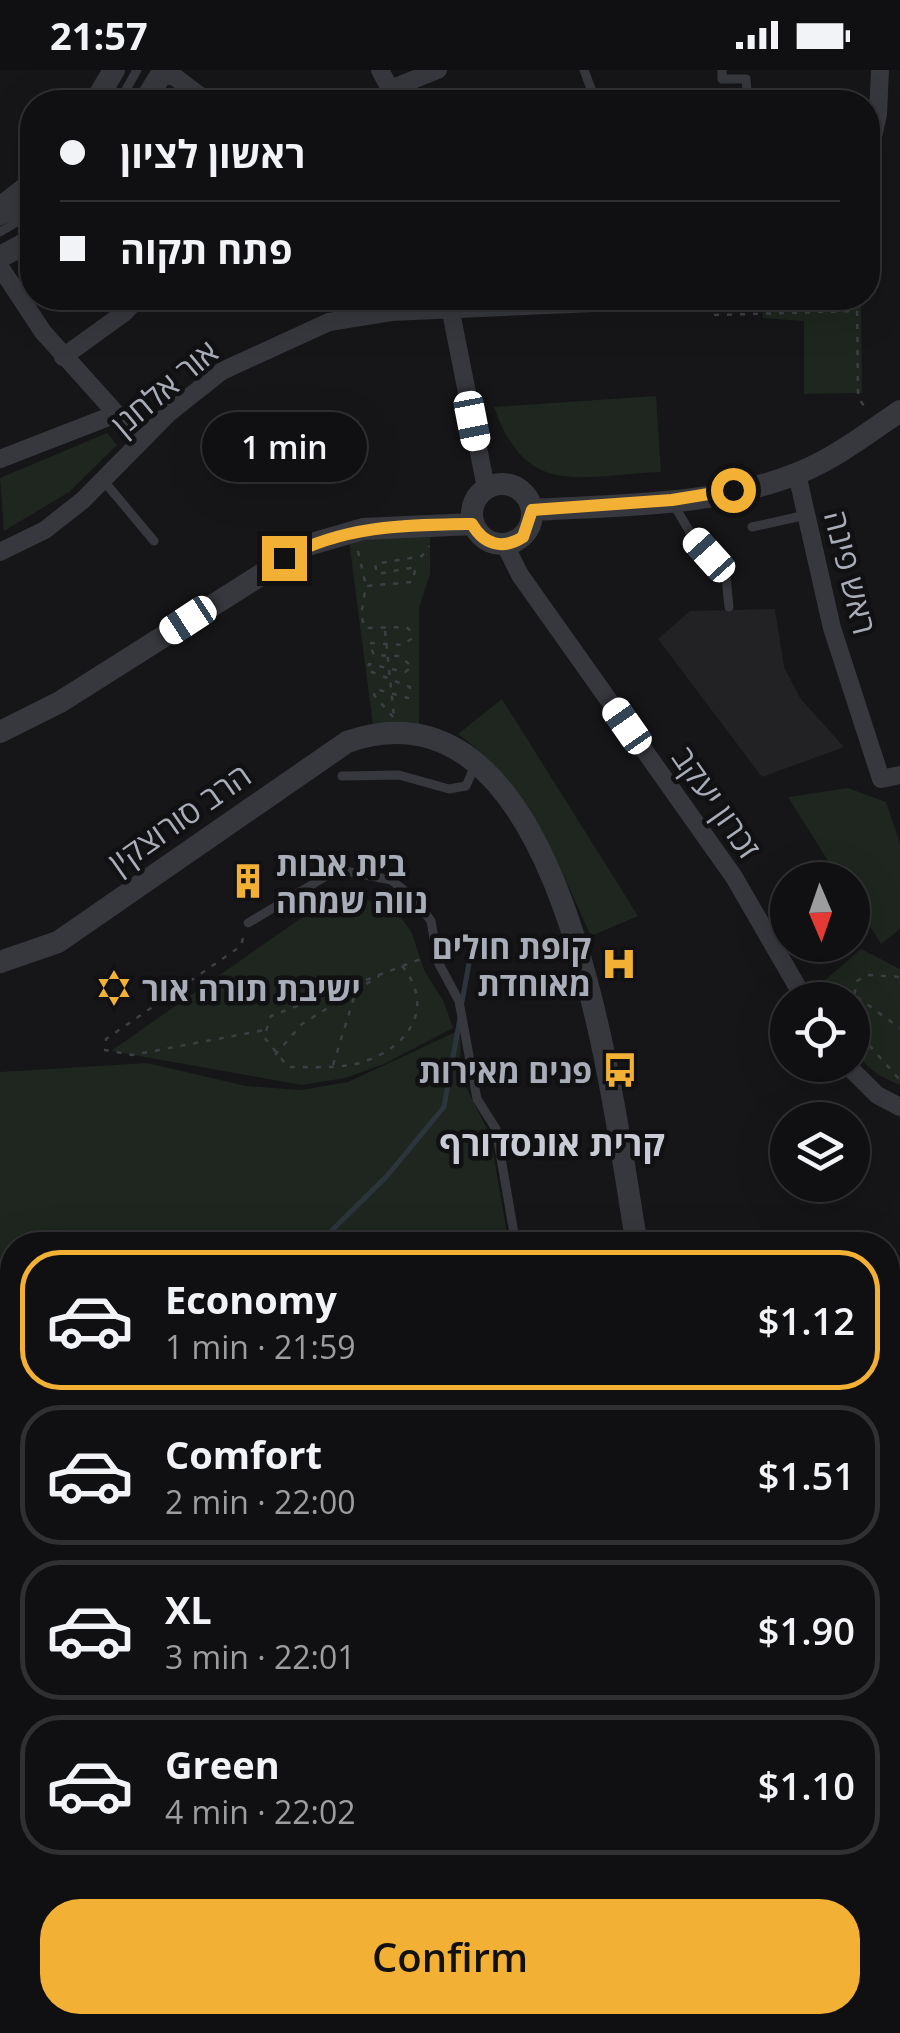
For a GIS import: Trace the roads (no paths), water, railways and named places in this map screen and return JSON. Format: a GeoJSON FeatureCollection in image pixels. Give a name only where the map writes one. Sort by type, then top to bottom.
{"type":"FeatureCollection","features":[{"type":"Feature","properties":{"kind":"street"},"geometry":{"type":"LineString","coordinates":[[404,90],[438,70]]}},
{"type":"Feature","properties":{"kind":"street"},"geometry":{"type":"LineString","coordinates":[[160,74],[187,90]]}},
{"type":"Feature","properties":{"kind":"street"},"geometry":{"type":"LineString","coordinates":[[0,208],[20,192]]}},
{"type":"Feature","properties":{"kind":"street"},"geometry":{"type":"LineString","coordinates":[[0,267],[20,295]]}},
{"type":"Feature","properties":{"kind":"street"},"geometry":{"type":"LineString","coordinates":[[31,310],[64,357],[141,442]]}},
{"type":"Feature","properties":{"kind":"street"},"geometry":{"type":"LineString","coordinates":[[64,357],[128,310]]}},
{"type":"Feature","properties":{"kind":"street","name":"אור אלחנן"},"geometry":{"type":"LineString","coordinates":[[0,552],[46,530],[222,371],[300,332],[344,319],[403,310]]}},
{"type":"Feature","properties":{"kind":"street"},"geometry":{"type":"LineString","coordinates":[[450,310],[486,488]]}},
{"type":"Feature","properties":{"kind":"street"},"geometry":{"type":"LineString","coordinates":[[0,459],[116,414]]}},
{"type":"Feature","properties":{"kind":"street"},"geometry":{"type":"LineString","coordinates":[[532,510],[672,500],[797,474],[893,416]]}},
{"type":"Feature","properties":{"kind":"street","name":"ראש פינה"},"geometry":{"type":"LineString","coordinates":[[797,474],[832,628],[882,779],[900,775]]}},
{"type":"Feature","properties":{"kind":"street"},"geometry":{"type":"LineString","coordinates":[[515,487],[532,510],[523,537],[505,545],[485,540],[472,524],[473,504],[486,488],[515,487]]}},
{"type":"Feature","properties":{"kind":"street"},"geometry":{"type":"LineString","coordinates":[[0,732],[60,702],[308,545],[364,529],[472,524]]}},
{"type":"Feature","properties":{"kind":"street","name":"זכרון יעקב"},"geometry":{"type":"LineString","coordinates":[[505,545],[520,575],[734,876],[795,982]]}},
{"type":"Feature","properties":{"kind":"street","name":"הרב סורוצקין"},"geometry":{"type":"LineString","coordinates":[[0,962],[58,942],[347,742],[395,726],[436,740],[477,761]]}},
{"type":"Feature","properties":{"kind":"street"},"geometry":{"type":"LineString","coordinates":[[477,761],[509,800],[555,885],[573,931],[598,1025],[634,1232]]}},
{"type":"Feature","properties":{"kind":"street"},"geometry":{"type":"LineString","coordinates":[[865,1082],[900,1108]]}},
{"type":"Feature","properties":{"kind":"lane"},"geometry":{"type":"LineString","coordinates":[[722,70],[722,79],[746,79],[747,90]]}},
{"type":"Feature","properties":{"kind":"lane"},"geometry":{"type":"LineString","coordinates":[[136,90],[160,74]]}},
{"type":"Feature","properties":{"kind":"lane"},"geometry":{"type":"LineString","coordinates":[[102,480],[154,541]]}},
{"type":"Feature","properties":{"kind":"lane"},"geometry":{"type":"LineString","coordinates":[[672,500],[691,534],[726,567],[729,607]]}},
{"type":"Feature","properties":{"kind":"lane"},"geometry":{"type":"LineString","coordinates":[[752,528],[806,515]]}},
{"type":"Feature","properties":{"kind":"lane"},"geometry":{"type":"LineString","coordinates":[[342,776],[407,775],[449,789],[466,786],[477,761]]}},
{"type":"Feature","properties":{"kind":"lane"},"geometry":{"type":"LineString","coordinates":[[248,923],[328,875],[366,872],[391,880],[414,898],[431,921],[436,953],[460,1001],[476,1099],[496,1129],[514,1232]]}},
{"type":"Feature","properties":{"kind":"waterway"},"geometry":{"type":"LineString","coordinates":[[462,1002],[473,941]]}},
{"type":"Feature","properties":{"kind":"waterway"},"geometry":{"type":"LineString","coordinates":[[330,1232],[387,1176],[444,1107],[460,1018]]}},
{"type":"Feature","properties":{"kind":"place","name":"בית אבות נווה שמחה"},"geometry":{"type":"Point","coordinates":[248,881]}},
{"type":"Feature","properties":{"kind":"place","name":"קופת חולים מאוחדת"},"geometry":{"type":"Point","coordinates":[619,964]}},
{"type":"Feature","properties":{"kind":"place","name":"ישיבת תורה אור"},"geometry":{"type":"Point","coordinates":[114,988]}},
{"type":"Feature","properties":{"kind":"place","name":"פנים מאירות"},"geometry":{"type":"Point","coordinates":[620,1070]}},
{"type":"Feature","properties":{"kind":"district","name":"קרית אונסדורף"},"geometry":{"type":"Point","coordinates":[552,1142]}}]}
